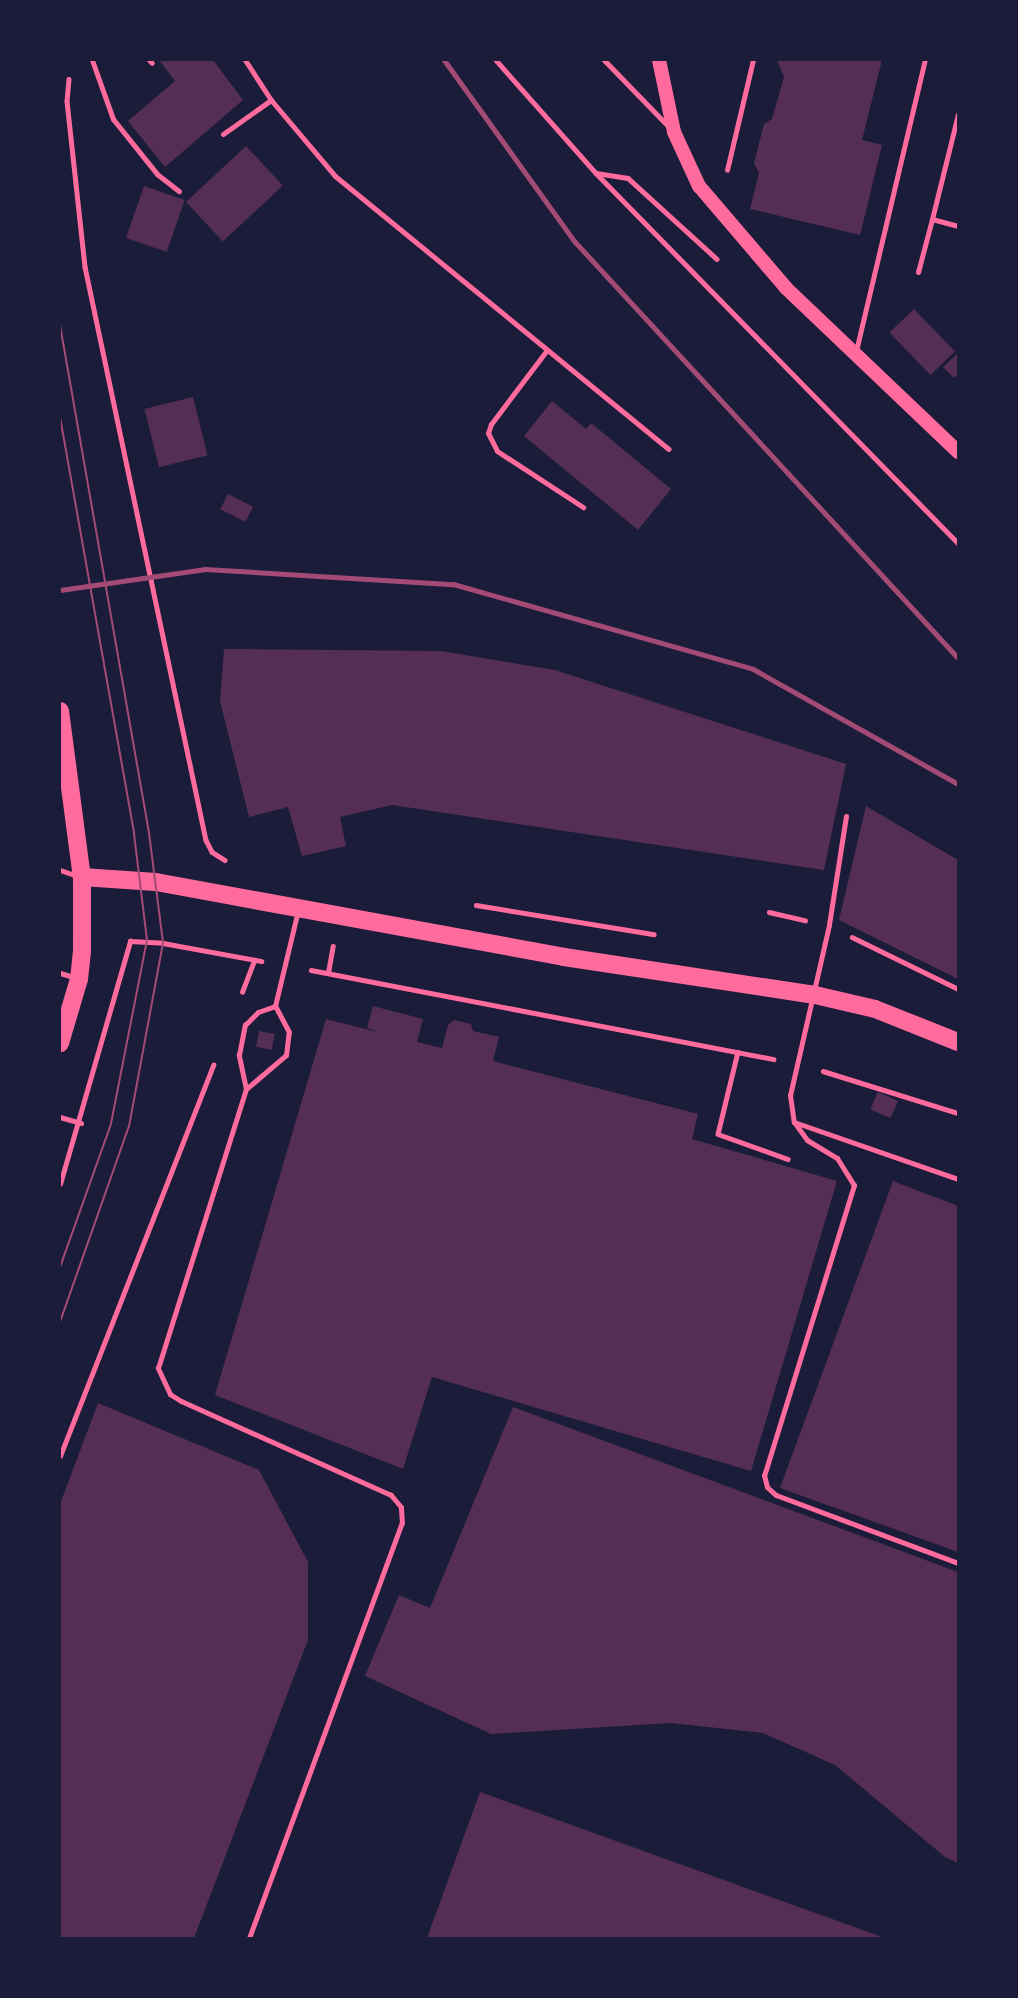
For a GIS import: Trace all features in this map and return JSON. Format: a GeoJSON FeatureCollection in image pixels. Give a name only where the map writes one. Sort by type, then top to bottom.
{"type":"FeatureCollection","features":[{"type":"Feature","properties":{"kind":"main road"},"geometry":{"type":"LineString","coordinates":[[659,60],[674,132],[699,186],[747,247],[958,452]]}},
{"type":"Feature","properties":{"kind":"main road"},"geometry":{"type":"LineString","coordinates":[[60,711],[82,877],[79,979],[60,1043]]}},
{"type":"Feature","properties":{"kind":"main road"},"geometry":{"type":"LineString","coordinates":[[82,877],[156,882],[338,916],[814,995],[875,1009],[958,1042]]}},
{"type":"Feature","properties":{"kind":"lane"},"geometry":{"type":"LineString","coordinates":[[92,60],[113,119],[157,174],[179,191]]}},
{"type":"Feature","properties":{"kind":"lane"},"geometry":{"type":"LineString","coordinates":[[245,60],[271,100],[335,176],[668,449]]}},
{"type":"Feature","properties":{"kind":"lane"},"geometry":{"type":"LineString","coordinates":[[604,60],[637,99],[674,132]]}},
{"type":"Feature","properties":{"kind":"lane"},"geometry":{"type":"LineString","coordinates":[[856,354],[925,60]]}},
{"type":"Feature","properties":{"kind":"lane"},"geometry":{"type":"LineString","coordinates":[[223,134],[271,100]]}},
{"type":"Feature","properties":{"kind":"lane"},"geometry":{"type":"LineString","coordinates":[[918,272],[958,114]]}},
{"type":"Feature","properties":{"kind":"lane"},"geometry":{"type":"LineString","coordinates":[[932,219],[958,226]]}},
{"type":"Feature","properties":{"kind":"lane"},"geometry":{"type":"LineString","coordinates":[[547,350],[491,424],[488,433],[497,451],[583,507]]}},
{"type":"Feature","properties":{"kind":"lane"},"geometry":{"type":"LineString","coordinates":[[846,816],[829,925],[790,1095],[794,1122],[807,1140],[836,1158],[854,1185],[764,1475],[766,1487],[776,1495],[958,1563]]}},
{"type":"Feature","properties":{"kind":"lane"},"geometry":{"type":"LineString","coordinates":[[60,870],[82,877]]}},
{"type":"Feature","properties":{"kind":"lane"},"geometry":{"type":"LineString","coordinates":[[246,1088],[286,1055],[289,1032],[275,1006],[298,908]]}},
{"type":"Feature","properties":{"kind":"lane"},"geometry":{"type":"LineString","coordinates":[[60,973],[79,979]]}},
{"type":"Feature","properties":{"kind":"lane"},"geometry":{"type":"LineString","coordinates":[[249,1938],[402,1523],[401,1507],[391,1495],[181,1401],[170,1394],[158,1367],[246,1088],[239,1055],[245,1025],[258,1012],[275,1006]]}},
{"type":"Feature","properties":{"kind":"lane"},"geometry":{"type":"LineString","coordinates":[[794,1122],[958,1179]]}},
{"type":"Feature","properties":{"kind":"path"},"geometry":{"type":"LineString","coordinates":[[496,60],[596,173],[958,543]]}},
{"type":"Feature","properties":{"kind":"path"},"geometry":{"type":"LineString","coordinates":[[726,174],[752,60]]}},
{"type":"Feature","properties":{"kind":"path"},"geometry":{"type":"LineString","coordinates":[[70,68],[67,101],[85,267],[206,840],[212,852],[239,862]]}},
{"type":"Feature","properties":{"kind":"path"},"geometry":{"type":"LineString","coordinates":[[463,902],[656,935]]}},
{"type":"Feature","properties":{"kind":"path"},"geometry":{"type":"LineString","coordinates":[[769,912],[816,922]]}},
{"type":"Feature","properties":{"kind":"path"},"geometry":{"type":"LineString","coordinates":[[328,973],[338,916]]}},
{"type":"Feature","properties":{"kind":"path"},"geometry":{"type":"LineString","coordinates":[[829,925],[958,989]]}},
{"type":"Feature","properties":{"kind":"path"},"geometry":{"type":"LineString","coordinates":[[60,1184],[80,1123],[130,941],[163,943],[328,973],[796,1064],[958,1113]]}},
{"type":"Feature","properties":{"kind":"path"},"geometry":{"type":"LineString","coordinates":[[239,999],[254,960]]}},
{"type":"Feature","properties":{"kind":"path"},"geometry":{"type":"LineString","coordinates":[[60,1456],[219,1050]]}},
{"type":"Feature","properties":{"kind":"path"},"geometry":{"type":"LineString","coordinates":[[738,1052],[718,1134],[792,1160]]}},
{"type":"Feature","properties":{"kind":"path"},"geometry":{"type":"LineString","coordinates":[[60,1117],[80,1123]]}},
{"type":"Feature","properties":{"kind":"building"},"geometry":{"type":"Polygon","coordinates":[[[159,60],[213,60],[243,100],[165,167],[128,121],[175,81],[159,60]]]}},
{"type":"Feature","properties":{"kind":"building"},"geometry":{"type":"Polygon","coordinates":[[[777,60],[882,60],[862,140],[882,145],[860,235],[750,209],[759,173],[754,163],[764,124],[772,119],[784,77],[777,60]]]}},
{"type":"Feature","properties":{"kind":"building"},"geometry":{"type":"Polygon","coordinates":[[[246,146],[283,185],[223,241],[186,202],[246,146]]]}},
{"type":"Feature","properties":{"kind":"building"},"geometry":{"type":"Polygon","coordinates":[[[144,186],[185,200],[167,252],[126,238],[144,186]]]}},
{"type":"Feature","properties":{"kind":"building"},"geometry":{"type":"Polygon","coordinates":[[[914,309],[955,351],[931,375],[890,333],[914,309]]]}},
{"type":"Feature","properties":{"kind":"building"},"geometry":{"type":"Polygon","coordinates":[[[957,354],[958,374],[954,378],[943,367],[957,354]]]}},
{"type":"Feature","properties":{"kind":"building"},"geometry":{"type":"Polygon","coordinates":[[[193,397],[208,455],[159,467],[144,409],[193,397]]]}},
{"type":"Feature","properties":{"kind":"building"},"geometry":{"type":"Polygon","coordinates":[[[552,401],[586,429],[591,423],[671,489],[638,530],[524,436],[552,401]]]}},
{"type":"Feature","properties":{"kind":"building"},"geometry":{"type":"Polygon","coordinates":[[[228,494],[253,507],[245,522],[220,509],[228,494]]]}},
{"type":"Feature","properties":{"kind":"building"},"geometry":{"type":"Polygon","coordinates":[[[224,649],[441,651],[555,670],[846,764],[824,870],[392,805],[340,817],[346,846],[302,856],[288,807],[249,817],[220,701],[224,649]]]}},
{"type":"Feature","properties":{"kind":"building"},"geometry":{"type":"Polygon","coordinates":[[[866,806],[958,860],[958,979],[839,920],[866,806]]]}},
{"type":"Feature","properties":{"kind":"building"},"geometry":{"type":"Polygon","coordinates":[[[373,1006],[423,1019],[417,1042],[442,1048],[448,1025],[454,1020],[471,1024],[473,1031],[499,1037],[493,1061],[698,1114],[692,1139],[837,1181],[751,1471],[432,1377],[403,1469],[215,1395],[326,1019],[377,1032],[367,1028],[373,1006]]]}},
{"type":"Feature","properties":{"kind":"building"},"geometry":{"type":"Polygon","coordinates":[[[259,1031],[275,1034],[272,1050],[256,1047],[259,1031]]]}},
{"type":"Feature","properties":{"kind":"building"},"geometry":{"type":"Polygon","coordinates":[[[878,1092],[898,1101],[890,1118],[870,1109],[878,1092]]]}},
{"type":"Feature","properties":{"kind":"building"},"geometry":{"type":"Polygon","coordinates":[[[893,1181],[958,1206],[958,1552],[780,1488],[893,1181]]]}},
{"type":"Feature","properties":{"kind":"building"},"geometry":{"type":"Polygon","coordinates":[[[98,1403],[259,1470],[308,1562],[308,1640],[194,1938],[60,1938],[60,1504],[98,1403]]]}},
{"type":"Feature","properties":{"kind":"building"},"geometry":{"type":"Polygon","coordinates":[[[513,1407],[958,1572],[958,1863],[945,1857],[835,1765],[763,1733],[671,1723],[491,1734],[365,1676],[399,1595],[430,1608],[513,1407]]]}},
{"type":"Feature","properties":{"kind":"building"},"geometry":{"type":"Polygon","coordinates":[[[480,1792],[885,1938],[427,1938],[480,1792]]]}},
{"type":"Feature","properties":{"kind":"tram line"},"geometry":{"type":"LineString","coordinates":[[60,325],[149,833],[163,943],[129,1126],[60,1322]]}},
{"type":"Feature","properties":{"kind":"tram line"},"geometry":{"type":"LineString","coordinates":[[60,417],[134,834],[147,940],[111,1124],[60,1267]]}},
{"type":"Feature","properties":{"kind":"railway"},"geometry":{"type":"LineString","coordinates":[[444,60],[575,242],[958,658]]}},
{"type":"Feature","properties":{"kind":"railway"},"geometry":{"type":"LineString","coordinates":[[60,590],[205,569],[453,584],[753,669],[958,784]]}}]}
